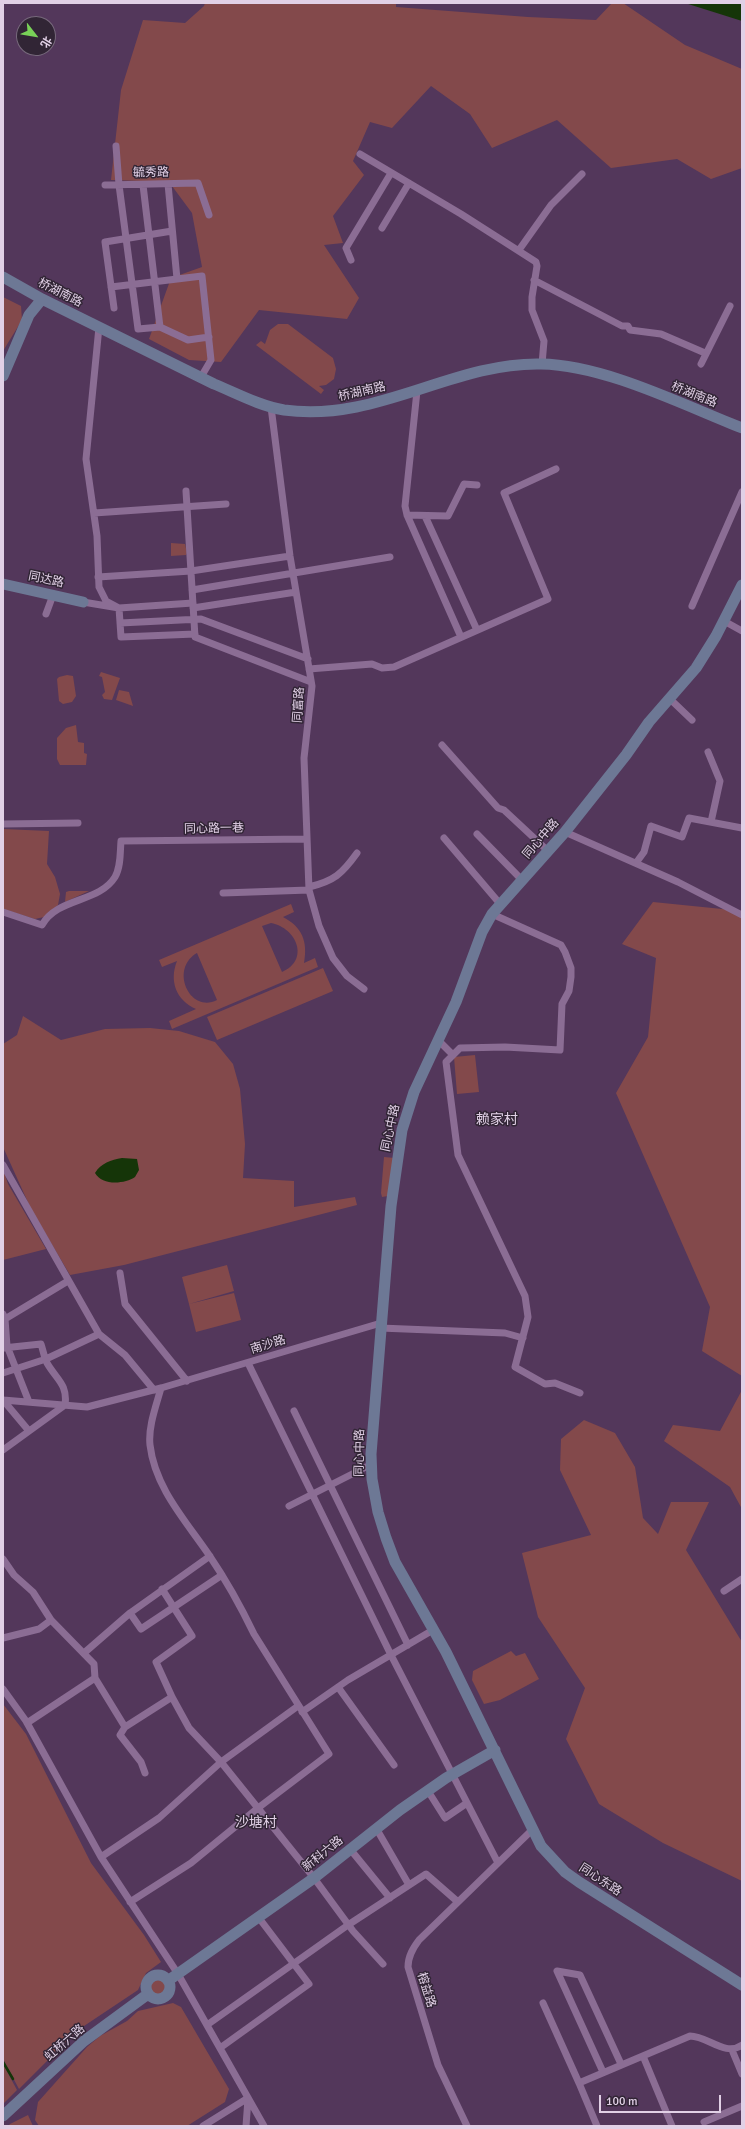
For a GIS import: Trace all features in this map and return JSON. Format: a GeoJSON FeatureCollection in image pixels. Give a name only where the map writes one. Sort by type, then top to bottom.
{"type":"FeatureCollection","features":[{"type":"Feature","properties":{"kind":"street"},"geometry":{"type":"LineString","coordinates":[[116,146],[119,185],[138,329],[160,327],[188,340],[209,337]]}},
{"type":"Feature","properties":{"kind":"street"},"geometry":{"type":"LineString","coordinates":[[360,154],[519,250],[536,262],[537,266],[532,297],[532,310],[544,341],[542,364]]}},
{"type":"Feature","properties":{"kind":"street"},"geometry":{"type":"LineString","coordinates":[[351,260],[346,248],[391,173]]}},
{"type":"Feature","properties":{"kind":"street"},"geometry":{"type":"LineString","coordinates":[[519,250],[551,205],[582,174]]}},
{"type":"Feature","properties":{"kind":"street","name":"毓秀路"},"geometry":{"type":"LineString","coordinates":[[105,186],[198,183],[209,215]]}},
{"type":"Feature","properties":{"kind":"street"},"geometry":{"type":"LineString","coordinates":[[382,228],[409,183]]}},
{"type":"Feature","properties":{"kind":"street"},"geometry":{"type":"LineString","coordinates":[[142,184],[160,327]]}},
{"type":"Feature","properties":{"kind":"street"},"geometry":{"type":"LineString","coordinates":[[168,184],[177,279]]}},
{"type":"Feature","properties":{"kind":"street"},"geometry":{"type":"LineString","coordinates":[[114,308],[105,242],[172,231]]}},
{"type":"Feature","properties":{"kind":"street"},"geometry":{"type":"LineString","coordinates":[[111,287],[202,276],[211,360],[201,377]]}},
{"type":"Feature","properties":{"kind":"street","name":"桥湖南路"},"geometry":{"type":"LineString","coordinates":[[3,277],[42,299],[201,377],[272,407],[311,413],[357,408],[491,369],[542,364],[581,370],[616,380],[742,428]]}},
{"type":"Feature","properties":{"kind":"street"},"geometry":{"type":"LineString","coordinates":[[534,280],[628,326],[630,330],[661,334],[705,354]]}},
{"type":"Feature","properties":{"kind":"street"},"geometry":{"type":"LineString","coordinates":[[3,376],[30,315],[42,299]]}},
{"type":"Feature","properties":{"kind":"street"},"geometry":{"type":"LineString","coordinates":[[701,364],[730,306]]}},
{"type":"Feature","properties":{"kind":"street"},"geometry":{"type":"LineString","coordinates":[[99,327],[86,448],[94,513],[100,593],[106,601],[119,608]]}},
{"type":"Feature","properties":{"kind":"street"},"geometry":{"type":"LineString","coordinates":[[417,391],[405,506],[407,515],[461,637]]}},
{"type":"Feature","properties":{"kind":"street","name":"同富路"},"geometry":{"type":"LineString","coordinates":[[272,407],[290,556],[311,682],[312,700],[304,758],[309,889],[318,926],[333,958],[347,976],[364,989]]}},
{"type":"Feature","properties":{"kind":"street"},"geometry":{"type":"LineString","coordinates":[[309,669],[372,664],[382,668],[394,667],[548,599],[504,493],[556,469]]}},
{"type":"Feature","properties":{"kind":"street"},"geometry":{"type":"LineString","coordinates":[[407,515],[448,516],[464,484],[477,485]]}},
{"type":"Feature","properties":{"kind":"street"},"geometry":{"type":"LineString","coordinates":[[186,491],[195,637],[311,682]]}},
{"type":"Feature","properties":{"kind":"street"},"geometry":{"type":"LineString","coordinates":[[692,606],[742,492]]}},
{"type":"Feature","properties":{"kind":"street"},"geometry":{"type":"LineString","coordinates":[[94,513],[187,508],[226,504]]}},
{"type":"Feature","properties":{"kind":"street"},"geometry":{"type":"LineString","coordinates":[[425,516],[477,630]]}},
{"type":"Feature","properties":{"kind":"street"},"geometry":{"type":"LineString","coordinates":[[98,577],[191,571],[290,556]]}},
{"type":"Feature","properties":{"kind":"street"},"geometry":{"type":"LineString","coordinates":[[192,590],[390,557]]}},
{"type":"Feature","properties":{"kind":"street","name":"同达路"},"geometry":{"type":"LineString","coordinates":[[3,584],[83,602]]}},
{"type":"Feature","properties":{"kind":"street","name":"同心中路"},"geometry":{"type":"LineString","coordinates":[[494,1750],[433,1630],[395,1562],[386,1538],[375,1496],[372,1464],[381,1325],[391,1206],[402,1130],[414,1092],[456,1002],[482,932],[492,914],[565,832],[650,722],[696,668],[724,621],[742,585]]}},
{"type":"Feature","properties":{"kind":"street"},"geometry":{"type":"LineString","coordinates":[[83,602],[119,608],[193,606],[296,592]]}},
{"type":"Feature","properties":{"kind":"street"},"geometry":{"type":"LineString","coordinates":[[46,614],[53,595]]}},
{"type":"Feature","properties":{"kind":"street"},"geometry":{"type":"LineString","coordinates":[[119,608],[122,637],[195,634]]}},
{"type":"Feature","properties":{"kind":"street"},"geometry":{"type":"LineString","coordinates":[[120,623],[201,619],[308,659]]}},
{"type":"Feature","properties":{"kind":"street"},"geometry":{"type":"LineString","coordinates":[[724,621],[742,631]]}},
{"type":"Feature","properties":{"kind":"street"},"geometry":{"type":"LineString","coordinates":[[670,699],[692,720]]}},
{"type":"Feature","properties":{"kind":"street"},"geometry":{"type":"LineString","coordinates":[[442,745],[498,808],[504,810],[548,851]]}},
{"type":"Feature","properties":{"kind":"street"},"geometry":{"type":"LineString","coordinates":[[708,752],[720,781],[711,822]]}},
{"type":"Feature","properties":{"kind":"street"},"geometry":{"type":"LineString","coordinates":[[636,863],[644,852],[651,826],[682,837],[689,818],[742,828]]}},
{"type":"Feature","properties":{"kind":"street"},"geometry":{"type":"LineString","coordinates":[[3,824],[78,823]]}},
{"type":"Feature","properties":{"kind":"street"},"geometry":{"type":"LineString","coordinates":[[565,832],[636,863],[742,915]]}},
{"type":"Feature","properties":{"kind":"street"},"geometry":{"type":"LineString","coordinates":[[477,834],[522,880]]}},
{"type":"Feature","properties":{"kind":"street"},"geometry":{"type":"LineString","coordinates":[[444,838],[501,905]]}},
{"type":"Feature","properties":{"kind":"street","name":"同心路一巷"},"geometry":{"type":"LineString","coordinates":[[3,912],[42,925],[57,909],[99,891],[115,876],[119,865],[121,840],[307,839]]}},
{"type":"Feature","properties":{"kind":"street"},"geometry":{"type":"LineString","coordinates":[[224,893],[309,889],[338,877],[357,853]]}},
{"type":"Feature","properties":{"kind":"street"},"geometry":{"type":"LineString","coordinates":[[492,914],[561,945],[571,968],[571,977],[569,991],[562,1004],[560,1050],[505,1047],[460,1048],[446,1062],[458,1155],[525,1296],[528,1317],[515,1367],[545,1384],[556,1383],[580,1393]]}},
{"type":"Feature","properties":{"kind":"street"},"geometry":{"type":"LineString","coordinates":[[438,1040],[453,1055]]}},
{"type":"Feature","properties":{"kind":"street"},"geometry":{"type":"LineString","coordinates":[[3,1165],[99,1334],[125,1355],[157,1389],[150,1445],[156,1472],[167,1496],[222,1575],[254,1634],[329,1754],[258,1808],[191,1863],[130,1902]]}},
{"type":"Feature","properties":{"kind":"street"},"geometry":{"type":"LineString","coordinates":[[120,1273],[124,1304],[187,1381]]}},
{"type":"Feature","properties":{"kind":"street"},"geometry":{"type":"LineString","coordinates":[[29,1402],[16,1369],[5,1347],[4,1316],[68,1281]]}},
{"type":"Feature","properties":{"kind":"street","name":"南沙路"},"geometry":{"type":"LineString","coordinates":[[3,1400],[87,1407],[187,1381],[381,1325],[505,1334],[523,1338]]}},
{"type":"Feature","properties":{"kind":"street"},"geometry":{"type":"LineString","coordinates":[[3,1373],[46,1359],[99,1334]]}},
{"type":"Feature","properties":{"kind":"street"},"geometry":{"type":"LineString","coordinates":[[3,1450],[65,1405],[65,1388],[46,1359],[41,1344],[5,1347]]}},
{"type":"Feature","properties":{"kind":"street"},"geometry":{"type":"LineString","coordinates":[[248,1363],[391,1655],[498,1863]]}},
{"type":"Feature","properties":{"kind":"street"},"geometry":{"type":"LineString","coordinates":[[3,1400],[29,1431]]}},
{"type":"Feature","properties":{"kind":"street"},"geometry":{"type":"LineString","coordinates":[[294,1411],[408,1644]]}},
{"type":"Feature","properties":{"kind":"street"},"geometry":{"type":"LineString","coordinates":[[289,1506],[372,1464]]}},
{"type":"Feature","properties":{"kind":"street"},"geometry":{"type":"LineString","coordinates":[[84,1653],[130,1612],[210,1556]]}},
{"type":"Feature","properties":{"kind":"street"},"geometry":{"type":"LineString","coordinates":[[3,1559],[14,1575],[32,1592],[51,1620],[94,1664],[95,1678],[125,1727]]}},
{"type":"Feature","properties":{"kind":"street"},"geometry":{"type":"LineString","coordinates":[[130,1612],[141,1629],[222,1575]]}},
{"type":"Feature","properties":{"kind":"street"},"geometry":{"type":"LineString","coordinates":[[724,1591],[742,1578]]}},
{"type":"Feature","properties":{"kind":"street"},"geometry":{"type":"LineString","coordinates":[[162,1590],[192,1636],[156,1662],[189,1728],[221,1762],[314,1878],[348,1925],[383,1964]]}},
{"type":"Feature","properties":{"kind":"street"},"geometry":{"type":"LineString","coordinates":[[3,1638],[39,1630],[51,1620]]}},
{"type":"Feature","properties":{"kind":"street"},"geometry":{"type":"LineString","coordinates":[[100,1857],[159,1818],[221,1762],[300,1709],[433,1630]]}},
{"type":"Feature","properties":{"kind":"street"},"geometry":{"type":"LineString","coordinates":[[27,1722],[95,1678]]}},
{"type":"Feature","properties":{"kind":"street"},"geometry":{"type":"LineString","coordinates":[[338,1687],[394,1764]]}},
{"type":"Feature","properties":{"kind":"street"},"geometry":{"type":"LineString","coordinates":[[3,1689],[27,1722],[100,1857],[178,1974],[264,2126]]}},
{"type":"Feature","properties":{"kind":"street"},"geometry":{"type":"LineString","coordinates":[[145,1773],[141,1762],[120,1735],[125,1727],[172,1696]]}},
{"type":"Feature","properties":{"kind":"street","name":"新科六路"},"geometry":{"type":"LineString","coordinates":[[169,1980],[314,1878],[376,1828],[428,1791],[494,1750]]}},
{"type":"Feature","properties":{"kind":"street","name":"同心东路"},"geometry":{"type":"LineString","coordinates":[[494,1750],[541,1846],[564,1872],[742,1985]]}},
{"type":"Feature","properties":{"kind":"street"},"geometry":{"type":"LineString","coordinates":[[428,1791],[445,1818],[467,1803]]}},
{"type":"Feature","properties":{"kind":"street"},"geometry":{"type":"LineString","coordinates":[[376,1828],[409,1885]]}},
{"type":"Feature","properties":{"kind":"street","name":"榕益路"},"geometry":{"type":"LineString","coordinates":[[467,2126],[438,2065],[408,1967],[412,1950],[419,1940],[532,1830]]}},
{"type":"Feature","properties":{"kind":"street"},"geometry":{"type":"LineString","coordinates":[[350,1849],[390,1898]]}},
{"type":"Feature","properties":{"kind":"street"},"geometry":{"type":"LineString","coordinates":[[207,2025],[348,1925],[426,1874],[458,1902]]}},
{"type":"Feature","properties":{"kind":"street"},"geometry":{"type":"LineString","coordinates":[[220,2048],[309,1984],[259,1918]]}},
{"type":"Feature","properties":{"kind":"street"},"geometry":{"type":"LineString","coordinates":[[603,2072],[557,1971],[580,1974],[621,2064]]}},
{"type":"Feature","properties":{"kind":"street"},"geometry":{"type":"LineString","coordinates":[[163,1976],[169,1980],[170,1988],[167,1996],[159,1999],[148,1994],[147,1983],[152,1977],[163,1976]]}},
{"type":"Feature","properties":{"kind":"street","name":"虹桥六路"},"geometry":{"type":"LineString","coordinates":[[3,2116],[84,2041],[148,1994]]}},
{"type":"Feature","properties":{"kind":"street"},"geometry":{"type":"LineString","coordinates":[[543,2002],[597,2126]]}},
{"type":"Feature","properties":{"kind":"street"},"geometry":{"type":"LineString","coordinates":[[579,2083],[690,2036],[701,2038],[732,2050],[742,2045]]}},
{"type":"Feature","properties":{"kind":"street"},"geometry":{"type":"LineString","coordinates":[[732,2050],[742,2074]]}},
{"type":"Feature","properties":{"kind":"street"},"geometry":{"type":"LineString","coordinates":[[643,2056],[672,2126]]}},
{"type":"Feature","properties":{"kind":"street"},"geometry":{"type":"LineString","coordinates":[[203,2126],[248,2098]]}},
{"type":"Feature","properties":{"kind":"street"},"geometry":{"type":"LineString","coordinates":[[246,2126],[248,2098]]}},
{"type":"Feature","properties":{"kind":"street"},"geometry":{"type":"LineString","coordinates":[[704,2122],[742,2106]]}},
{"type":"Feature","properties":{"kind":"shaded area"},"geometry":{"type":"Polygon","coordinates":[[[205,3],[396,3],[396,7],[528,17],[596,20],[612,3],[623,3],[685,45],[742,69],[742,168],[711,179],[677,159],[611,168],[557,120],[492,148],[470,114],[431,86],[392,128],[370,122],[353,161],[364,175],[333,216],[343,243],[324,245],[359,298],[347,319],[259,310],[221,362],[189,360],[149,339],[171,278],[202,267],[192,213],[169,182],[111,180],[121,90],[143,20],[185,23],[204,6],[205,3]]]}},
{"type":"Feature","properties":{"kind":"shaded area"},"geometry":{"type":"Polygon","coordinates":[[[685,3],[742,3],[742,21],[685,3]]]}},
{"type":"Feature","properties":{"kind":"shaded area"},"geometry":{"type":"Polygon","coordinates":[[[3,297],[21,306],[22,320],[3,351],[3,297]]]}},
{"type":"Feature","properties":{"kind":"shaded area"},"geometry":{"type":"Polygon","coordinates":[[[278,324],[288,324],[333,358],[336,369],[334,379],[326,385],[319,386],[324,390],[321,394],[256,345],[261,341],[265,344],[270,330],[278,324]]]}},
{"type":"Feature","properties":{"kind":"shaded area"},"geometry":{"type":"Polygon","coordinates":[[[171,543],[185,544],[186,555],[171,556],[171,543]]]}},
{"type":"Feature","properties":{"kind":"shaded area"},"geometry":{"type":"Polygon","coordinates":[[[101,672],[120,678],[112,700],[104,699],[102,695],[105,692],[102,677],[99,676],[101,672]]]}},
{"type":"Feature","properties":{"kind":"shaded area"},"geometry":{"type":"Polygon","coordinates":[[[67,675],[73,676],[76,696],[72,702],[63,704],[59,701],[57,679],[67,675]]]}},
{"type":"Feature","properties":{"kind":"shaded area"},"geometry":{"type":"Polygon","coordinates":[[[119,690],[129,692],[133,706],[116,700],[119,690]]]}},
{"type":"Feature","properties":{"kind":"shaded area"},"geometry":{"type":"Polygon","coordinates":[[[76,725],[78,742],[84,743],[84,753],[87,754],[86,765],[60,765],[57,759],[57,738],[66,728],[76,725]]]}},
{"type":"Feature","properties":{"kind":"shaded area"},"geometry":{"type":"Polygon","coordinates":[[[3,829],[49,831],[47,864],[55,877],[60,894],[58,905],[44,917],[35,919],[3,909],[3,829]]]}},
{"type":"Feature","properties":{"kind":"shaded area"},"geometry":{"type":"Polygon","coordinates":[[[89,891],[65,902],[66,892],[89,891]]]}},
{"type":"Feature","properties":{"kind":"shaded area"},"geometry":{"type":"Polygon","coordinates":[[[653,902],[742,911],[742,1376],[702,1351],[710,1307],[616,1093],[648,1037],[656,958],[622,944],[653,902]]]}},
{"type":"Feature","properties":{"kind":"shaded area"},"geometry":{"type":"Polygon","coordinates":[[[291,904],[294,912],[283,917],[295,925],[302,936],[305,948],[304,963],[315,958],[318,967],[172,1029],[169,1021],[196,1009],[183,1001],[176,989],[174,976],[177,961],[162,967],[159,960],[291,904]],[[271,923],[262,926],[282,972],[291,967],[296,960],[298,953],[297,945],[288,931],[271,923]],[[197,953],[189,960],[185,969],[184,979],[186,988],[191,996],[199,1001],[207,1003],[217,1000],[197,953]]]}},
{"type":"Feature","properties":{"kind":"shaded area"},"geometry":{"type":"Polygon","coordinates":[[[323,968],[333,991],[217,1040],[207,1017],[323,968]]]}},
{"type":"Feature","properties":{"kind":"shaded area"},"geometry":{"type":"Polygon","coordinates":[[[23,1016],[61,1040],[105,1029],[150,1028],[179,1031],[215,1042],[233,1064],[240,1089],[245,1144],[243,1178],[294,1181],[294,1207],[355,1197],[357,1205],[124,1265],[70,1275],[31,1209],[3,1147],[3,1044],[17,1035],[23,1016]]]}},
{"type":"Feature","properties":{"kind":"shaded area"},"geometry":{"type":"Polygon","coordinates":[[[475,1055],[479,1092],[457,1094],[454,1057],[475,1055]]]}},
{"type":"Feature","properties":{"kind":"shaded area"},"geometry":{"type":"Polygon","coordinates":[[[384,1157],[395,1158],[388,1196],[382,1197],[381,1193],[384,1157]]]}},
{"type":"Feature","properties":{"kind":"shaded area"},"geometry":{"type":"Polygon","coordinates":[[[122,1158],[137,1159],[139,1170],[135,1177],[126,1181],[108,1182],[98,1177],[95,1173],[107,1162],[122,1158]]]}},
{"type":"Feature","properties":{"kind":"shaded area"},"geometry":{"type":"Polygon","coordinates":[[[3,1169],[8,1184],[46,1249],[3,1260],[3,1169]]]}},
{"type":"Feature","properties":{"kind":"shaded area"},"geometry":{"type":"Polygon","coordinates":[[[227,1265],[234,1291],[189,1304],[182,1277],[227,1265]]]}},
{"type":"Feature","properties":{"kind":"shaded area"},"geometry":{"type":"Polygon","coordinates":[[[234,1293],[241,1320],[196,1332],[189,1304],[234,1293]]]}},
{"type":"Feature","properties":{"kind":"shaded area"},"geometry":{"type":"Polygon","coordinates":[[[742,1390],[742,1509],[730,1487],[664,1441],[673,1425],[720,1431],[742,1390]]]}},
{"type":"Feature","properties":{"kind":"shaded area"},"geometry":{"type":"Polygon","coordinates":[[[584,1420],[615,1433],[635,1467],[643,1518],[658,1534],[671,1502],[709,1502],[686,1550],[742,1642],[742,1881],[663,1843],[599,1804],[566,1739],[585,1688],[538,1617],[522,1553],[591,1535],[560,1470],[561,1439],[584,1420]]]}},
{"type":"Feature","properties":{"kind":"shaded area"},"geometry":{"type":"Polygon","coordinates":[[[511,1651],[516,1656],[525,1653],[539,1679],[500,1700],[484,1704],[472,1680],[473,1671],[511,1651]]]}},
{"type":"Feature","properties":{"kind":"shaded area"},"geometry":{"type":"Polygon","coordinates":[[[3,1704],[26,1734],[91,1863],[144,1935],[161,1962],[146,1973],[138,1990],[78,2030],[19,2089],[3,2059],[3,1704]]]}},
{"type":"Feature","properties":{"kind":"shaded area"},"geometry":{"type":"Polygon","coordinates":[[[158,1979],[165,1984],[166,1987],[161,1994],[158,1995],[151,1990],[150,1987],[155,1980],[158,1979]]]}},
{"type":"Feature","properties":{"kind":"shaded area"},"geometry":{"type":"Polygon","coordinates":[[[173,2003],[181,2007],[229,2089],[225,2102],[187,2126],[39,2126],[35,2120],[38,2102],[87,2047],[100,2036],[127,2021],[138,2011],[173,2003]]]}},
{"type":"Feature","properties":{"kind":"shaded area"},"geometry":{"type":"Polygon","coordinates":[[[3,2064],[17,2090],[3,2104],[3,2064]]]}},
{"type":"Feature","properties":{"kind":"shaded area"},"geometry":{"type":"Polygon","coordinates":[[[28,2115],[33,2126],[8,2126],[10,2124],[28,2115]]]}},
{"type":"Feature","properties":{"kind":"waterway"},"geometry":{"type":"LineString","coordinates":[[3,2062],[13,2079]]}},
{"type":"Feature","properties":{"kind":"district","name":"赖家村"},"geometry":{"type":"Point","coordinates":[497,1120]}},
{"type":"Feature","properties":{"kind":"district","name":"沙塘村"},"geometry":{"type":"Point","coordinates":[256,1823]}}]}
